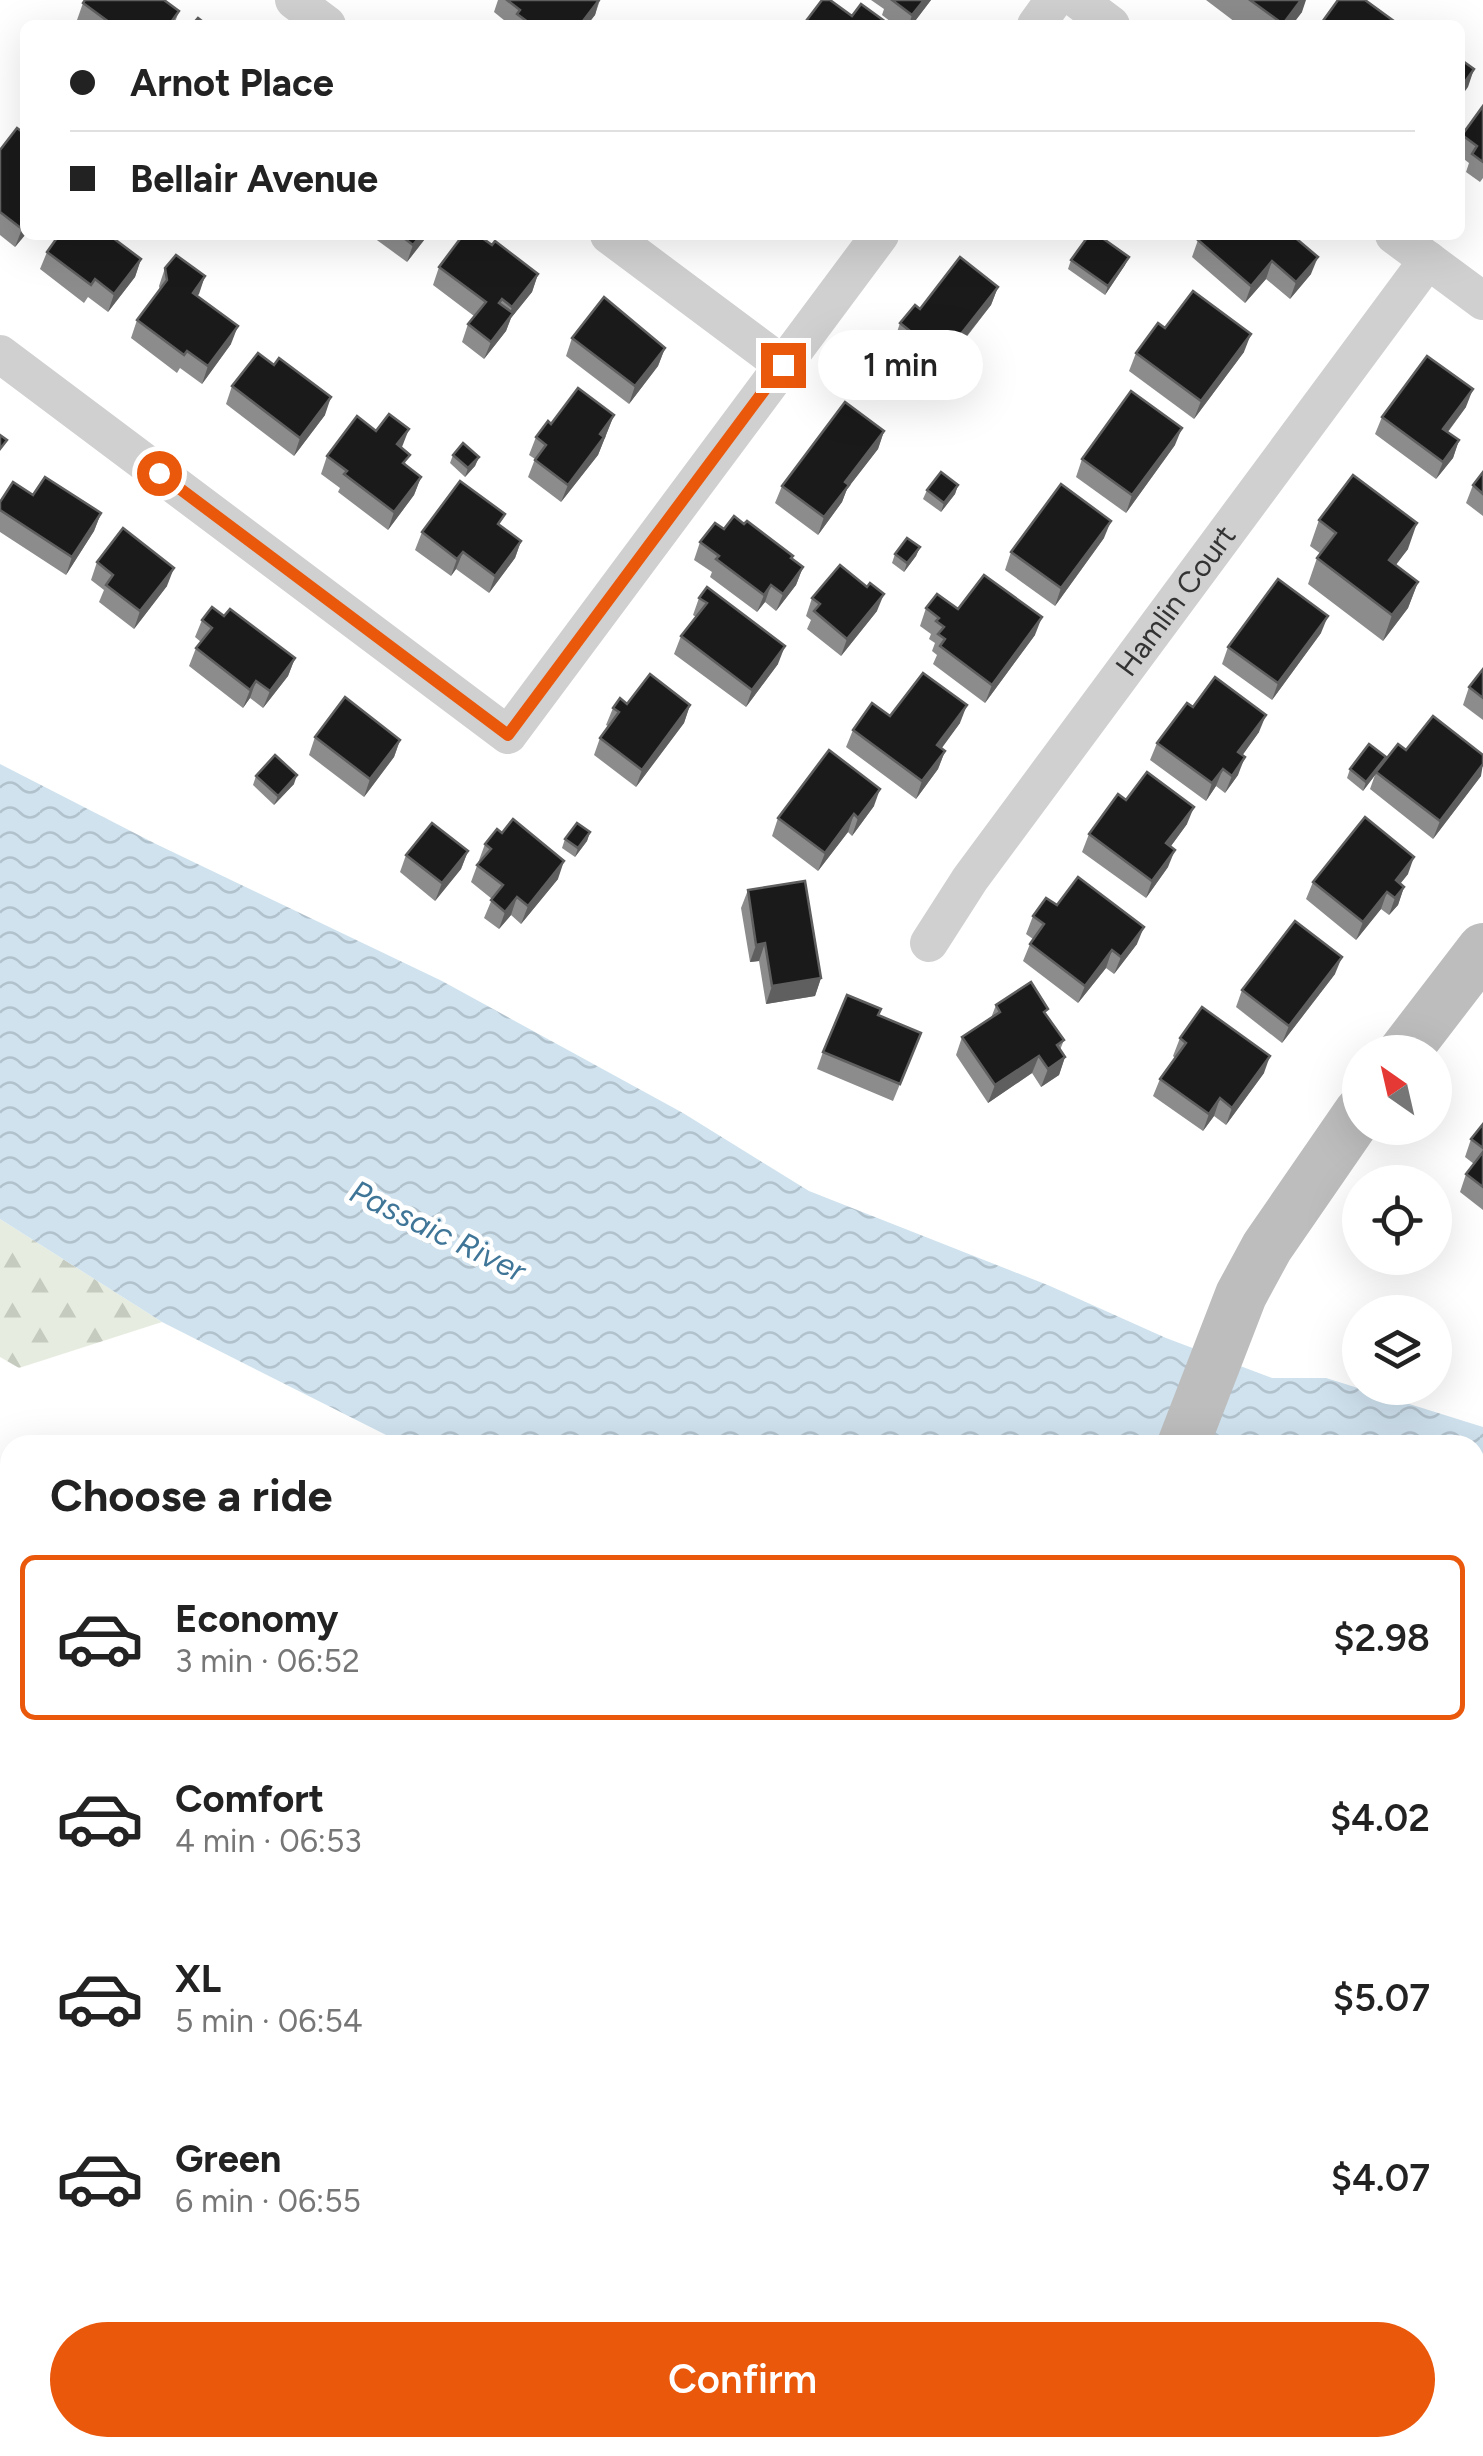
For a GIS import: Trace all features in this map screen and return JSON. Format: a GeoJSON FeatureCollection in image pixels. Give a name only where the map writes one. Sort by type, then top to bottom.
{"type":"FeatureCollection","features":[{"type":"Feature","properties":{"kind":"main road"},"geometry":{"type":"LineString","coordinates":[[1417,1035],[1483,949]]}},
{"type":"Feature","properties":{"kind":"main road"},"geometry":{"type":"LineString","coordinates":[[1187,1435],[1222,1339],[1267,1247],[1342,1138]]}},
{"type":"Feature","properties":{"kind":"street"},"geometry":{"type":"LineString","coordinates":[[294,0],[320,20]]}},
{"type":"Feature","properties":{"kind":"street"},"geometry":{"type":"LineString","coordinates":[[1078,0],[1105,20]]}},
{"type":"Feature","properties":{"kind":"street"},"geometry":{"type":"LineString","coordinates":[[616,240],[783,365]]}},
{"type":"Feature","properties":{"kind":"street"},"geometry":{"type":"LineString","coordinates":[[0,354],[508,735],[876,240]]}},
{"type":"Feature","properties":{"kind":"street"},"geometry":{"type":"LineString","coordinates":[[1401,240],[1483,301]]}},
{"type":"Feature","properties":{"kind":"street","name":"Hamlin Court"},"geometry":{"type":"LineString","coordinates":[[930,943],[970,878],[1428,260]]}},
{"type":"Feature","properties":{"kind":"green space"},"geometry":{"type":"Polygon","coordinates":[[[0,1219],[162,1322],[19,1368],[0,1357],[0,1219]]]}},
{"type":"Feature","properties":{"kind":"water","name":"Passaic River"},"geometry":{"type":"Polygon","coordinates":[[[0,764],[156,844],[442,981],[683,1113],[809,1191],[1272,1378],[1326,1378],[1342,1383],[1342,1405],[1413,1405],[1483,1427],[1483,1435],[386,1435],[162,1322],[0,1219],[0,764]]]}},
{"type":"Feature","properties":{"kind":"building"},"geometry":{"type":"Polygon","coordinates":[[[164,0],[179,11],[173,20],[106,20],[83,3],[164,0]]]}},
{"type":"Feature","properties":{"kind":"building"},"geometry":{"type":"Polygon","coordinates":[[[507,0],[599,0],[584,20],[525,20],[517,14],[520,10],[507,0]]]}},
{"type":"Feature","properties":{"kind":"building"},"geometry":{"type":"Polygon","coordinates":[[[822,0],[830,0],[852,16],[861,4],[883,20],[807,20],[822,0]]]}},
{"type":"Feature","properties":{"kind":"building"},"geometry":{"type":"Polygon","coordinates":[[[892,0],[924,0],[912,15],[892,0]]]}},
{"type":"Feature","properties":{"kind":"building"},"geometry":{"type":"Polygon","coordinates":[[[1250,0],[1301,0],[1286,20],[1278,20],[1250,0]]]}},
{"type":"Feature","properties":{"kind":"building"},"geometry":{"type":"Polygon","coordinates":[[[1338,0],[1365,0],[1392,20],[1324,20],[1338,0]]]}},
{"type":"Feature","properties":{"kind":"building"},"geometry":{"type":"Polygon","coordinates":[[[1465,63],[1474,69],[1465,82],[1465,63]]]}},
{"type":"Feature","properties":{"kind":"building"},"geometry":{"type":"Polygon","coordinates":[[[1483,106],[1483,162],[1472,154],[1477,146],[1465,137],[1465,131],[1483,106]]]}},
{"type":"Feature","properties":{"kind":"building"},"geometry":{"type":"Polygon","coordinates":[[[17,128],[20,130],[20,227],[0,212],[0,150],[17,128]]]}},
{"type":"Feature","properties":{"kind":"building"},"geometry":{"type":"Polygon","coordinates":[[[55,240],[116,240],[141,259],[114,294],[95,279],[91,285],[47,252],[55,240]]]}},
{"type":"Feature","properties":{"kind":"building"},"geometry":{"type":"Polygon","coordinates":[[[459,240],[485,240],[492,245],[495,241],[538,274],[512,307],[502,299],[499,303],[513,313],[491,342],[468,324],[486,302],[439,267],[459,240]]]}},
{"type":"Feature","properties":{"kind":"building"},"geometry":{"type":"Polygon","coordinates":[[[1085,240],[1105,240],[1129,257],[1108,286],[1071,260],[1085,240]]]}},
{"type":"Feature","properties":{"kind":"building"},"geometry":{"type":"Polygon","coordinates":[[[1198,240],[1298,240],[1318,257],[1296,282],[1272,261],[1251,286],[1198,240]]]}},
{"type":"Feature","properties":{"kind":"building"},"geometry":{"type":"Polygon","coordinates":[[[176,255],[205,276],[193,293],[238,326],[208,366],[187,351],[184,355],[137,320],[167,280],[165,268],[176,255]]]}},
{"type":"Feature","properties":{"kind":"building"},"geometry":{"type":"Polygon","coordinates":[[[960,257],[998,287],[957,339],[964,345],[950,363],[900,323],[915,305],[920,309],[960,257]]]}},
{"type":"Feature","properties":{"kind":"building"},"geometry":{"type":"Polygon","coordinates":[[[1193,291],[1251,334],[1201,401],[1136,353],[1158,323],[1165,328],[1193,291]]]}},
{"type":"Feature","properties":{"kind":"building"},"geometry":{"type":"Polygon","coordinates":[[[604,297],[665,348],[635,386],[572,338],[604,297]]]}},
{"type":"Feature","properties":{"kind":"building"},"geometry":{"type":"Polygon","coordinates":[[[258,353],[274,365],[279,358],[331,397],[300,438],[232,386],[258,353]]]}},
{"type":"Feature","properties":{"kind":"building"},"geometry":{"type":"Polygon","coordinates":[[[1427,356],[1473,389],[1443,429],[1459,440],[1443,462],[1382,417],[1427,356]]]}},
{"type":"Feature","properties":{"kind":"building"},"geometry":{"type":"Polygon","coordinates":[[[578,388],[614,415],[600,434],[604,437],[568,485],[535,460],[546,445],[536,437],[578,388]]]}},
{"type":"Feature","properties":{"kind":"building"},"geometry":{"type":"Polygon","coordinates":[[[1131,391],[1182,428],[1132,495],[1082,459],[1131,391]]]}},
{"type":"Feature","properties":{"kind":"building"},"geometry":{"type":"Polygon","coordinates":[[[845,402],[884,431],[824,517],[782,486],[845,402]]]}},
{"type":"Feature","properties":{"kind":"building"},"geometry":{"type":"Polygon","coordinates":[[[389,414],[409,429],[397,444],[410,455],[403,463],[421,477],[394,512],[327,456],[357,416],[376,431],[389,414]]]}},
{"type":"Feature","properties":{"kind":"building"},"geometry":{"type":"Polygon","coordinates":[[[463,443],[479,457],[468,468],[453,455],[463,443]]]}},
{"type":"Feature","properties":{"kind":"building"},"geometry":{"type":"Polygon","coordinates":[[[941,472],[958,485],[944,503],[927,490],[941,472]]]}},
{"type":"Feature","properties":{"kind":"building"},"geometry":{"type":"Polygon","coordinates":[[[1483,472],[1483,494],[1473,485],[1483,472]]]}},
{"type":"Feature","properties":{"kind":"building"},"geometry":{"type":"Polygon","coordinates":[[[1353,475],[1417,523],[1389,560],[1418,582],[1392,615],[1317,558],[1336,533],[1319,520],[1353,475]]]}},
{"type":"Feature","properties":{"kind":"building"},"geometry":{"type":"Polygon","coordinates":[[[45,477],[101,513],[72,557],[0,510],[0,502],[13,482],[33,495],[45,477]]]}},
{"type":"Feature","properties":{"kind":"building"},"geometry":{"type":"Polygon","coordinates":[[[460,481],[505,514],[498,524],[521,541],[495,576],[463,552],[457,559],[422,532],[460,481]]]}},
{"type":"Feature","properties":{"kind":"building"},"geometry":{"type":"Polygon","coordinates":[[[1061,484],[1111,521],[1061,588],[1011,552],[1061,484]]]}},
{"type":"Feature","properties":{"kind":"building"},"geometry":{"type":"Polygon","coordinates":[[[734,516],[744,524],[747,521],[803,567],[783,594],[771,585],[764,595],[700,542],[715,523],[724,529],[734,516]]]}},
{"type":"Feature","properties":{"kind":"building"},"geometry":{"type":"Polygon","coordinates":[[[123,528],[174,568],[140,611],[106,585],[113,575],[97,562],[123,528]]]}},
{"type":"Feature","properties":{"kind":"building"},"geometry":{"type":"Polygon","coordinates":[[[907,538],[920,547],[907,563],[895,554],[907,538]]]}},
{"type":"Feature","properties":{"kind":"building"},"geometry":{"type":"Polygon","coordinates":[[[840,565],[867,587],[870,583],[884,594],[847,639],[814,611],[820,604],[812,598],[840,565]]]}},
{"type":"Feature","properties":{"kind":"building"},"geometry":{"type":"Polygon","coordinates":[[[984,575],[1042,617],[992,685],[940,646],[945,639],[938,634],[944,627],[926,608],[937,594],[958,609],[984,575]]]}},
{"type":"Feature","properties":{"kind":"building"},"geometry":{"type":"Polygon","coordinates":[[[1278,579],[1328,616],[1278,683],[1228,647],[1278,579]]]}},
{"type":"Feature","properties":{"kind":"building"},"geometry":{"type":"Polygon","coordinates":[[[707,587],[785,646],[752,690],[681,636],[707,603],[699,598],[707,587]]]}},
{"type":"Feature","properties":{"kind":"building"},"geometry":{"type":"Polygon","coordinates":[[[212,607],[224,616],[230,609],[295,658],[270,691],[256,681],[250,690],[196,648],[212,628],[202,620],[212,607]]]}},
{"type":"Feature","properties":{"kind":"building"},"geometry":{"type":"Polygon","coordinates":[[[1483,669],[1483,698],[1469,687],[1483,669]]]}},
{"type":"Feature","properties":{"kind":"building"},"geometry":{"type":"Polygon","coordinates":[[[923,673],[967,705],[937,745],[945,751],[922,781],[853,730],[872,703],[890,716],[923,673]]]}},
{"type":"Feature","properties":{"kind":"building"},"geometry":{"type":"Polygon","coordinates":[[[650,674],[690,705],[642,770],[600,738],[619,712],[613,708],[620,698],[627,704],[650,674]]]}},
{"type":"Feature","properties":{"kind":"building"},"geometry":{"type":"Polygon","coordinates":[[[1215,677],[1266,715],[1238,752],[1245,757],[1232,776],[1223,769],[1212,783],[1157,743],[1187,703],[1193,707],[1215,677]]]}},
{"type":"Feature","properties":{"kind":"building"},"geometry":{"type":"Polygon","coordinates":[[[345,697],[400,740],[370,779],[315,737],[345,697]]]}},
{"type":"Feature","properties":{"kind":"building"},"geometry":{"type":"Polygon","coordinates":[[[1433,716],[1483,755],[1483,764],[1440,821],[1376,772],[1398,744],[1406,750],[1433,716]]]}},
{"type":"Feature","properties":{"kind":"building"},"geometry":{"type":"Polygon","coordinates":[[[1369,744],[1386,757],[1366,782],[1350,769],[1369,744]]]}},
{"type":"Feature","properties":{"kind":"building"},"geometry":{"type":"Polygon","coordinates":[[[829,750],[880,789],[858,818],[854,814],[825,853],[778,818],[829,750]]]}},
{"type":"Feature","properties":{"kind":"building"},"geometry":{"type":"Polygon","coordinates":[[[275,755],[297,775],[278,796],[256,776],[275,755]]]}},
{"type":"Feature","properties":{"kind":"building"},"geometry":{"type":"Polygon","coordinates":[[[1147,772],[1194,807],[1166,843],[1175,850],[1152,881],[1089,834],[1118,794],[1126,800],[1147,772]]]}},
{"type":"Feature","properties":{"kind":"building"},"geometry":{"type":"Polygon","coordinates":[[[1365,817],[1414,857],[1396,880],[1404,887],[1395,898],[1387,892],[1363,922],[1313,882],[1365,817]]]}},
{"type":"Feature","properties":{"kind":"building"},"geometry":{"type":"Polygon","coordinates":[[[513,819],[564,861],[528,906],[517,897],[505,912],[491,900],[503,885],[477,865],[491,849],[485,844],[497,829],[502,833],[513,819]]]}},
{"type":"Feature","properties":{"kind":"building"},"geometry":{"type":"Polygon","coordinates":[[[432,823],[468,851],[442,883],[406,855],[432,823]]]}},
{"type":"Feature","properties":{"kind":"building"},"geometry":{"type":"Polygon","coordinates":[[[577,823],[590,832],[578,848],[565,839],[577,823]]]}},
{"type":"Feature","properties":{"kind":"building"},"geometry":{"type":"Polygon","coordinates":[[[1078,877],[1144,927],[1121,957],[1112,950],[1085,986],[1030,944],[1044,924],[1033,916],[1046,898],[1057,905],[1078,877]]]}},
{"type":"Feature","properties":{"kind":"building"},"geometry":{"type":"Polygon","coordinates":[[[805,881],[821,978],[772,986],[765,943],[756,945],[748,890],[805,881]]]}},
{"type":"Feature","properties":{"kind":"building"},"geometry":{"type":"Polygon","coordinates":[[[1295,921],[1342,957],[1289,1026],[1242,990],[1295,921]]]}},
{"type":"Feature","properties":{"kind":"building"},"geometry":{"type":"Polygon","coordinates":[[[1031,982],[1048,1009],[1044,1012],[1064,1040],[1057,1045],[1065,1057],[1048,1069],[1039,1056],[995,1085],[962,1037],[1000,1012],[996,1005],[1031,982]]]}},
{"type":"Feature","properties":{"kind":"building"},"geometry":{"type":"Polygon","coordinates":[[[847,995],[881,1009],[878,1015],[921,1033],[900,1084],[823,1052],[847,995]]]}},
{"type":"Feature","properties":{"kind":"building"},"geometry":{"type":"Polygon","coordinates":[[[1202,1007],[1270,1056],[1232,1108],[1220,1098],[1209,1114],[1160,1079],[1186,1043],[1180,1038],[1202,1007]]]}},
{"type":"Feature","properties":{"kind":"building"},"geometry":{"type":"Polygon","coordinates":[[[1483,1124],[1483,1148],[1471,1139],[1483,1124]]]}},
{"type":"Feature","properties":{"kind":"building"},"geometry":{"type":"Polygon","coordinates":[[[1483,1152],[1483,1187],[1466,1174],[1483,1152]]]}},
{"type":"Feature","properties":{"kind":"route"},"geometry":{"type":"LineString","coordinates":[[159,473],[508,735],[783,365]]}}]}
